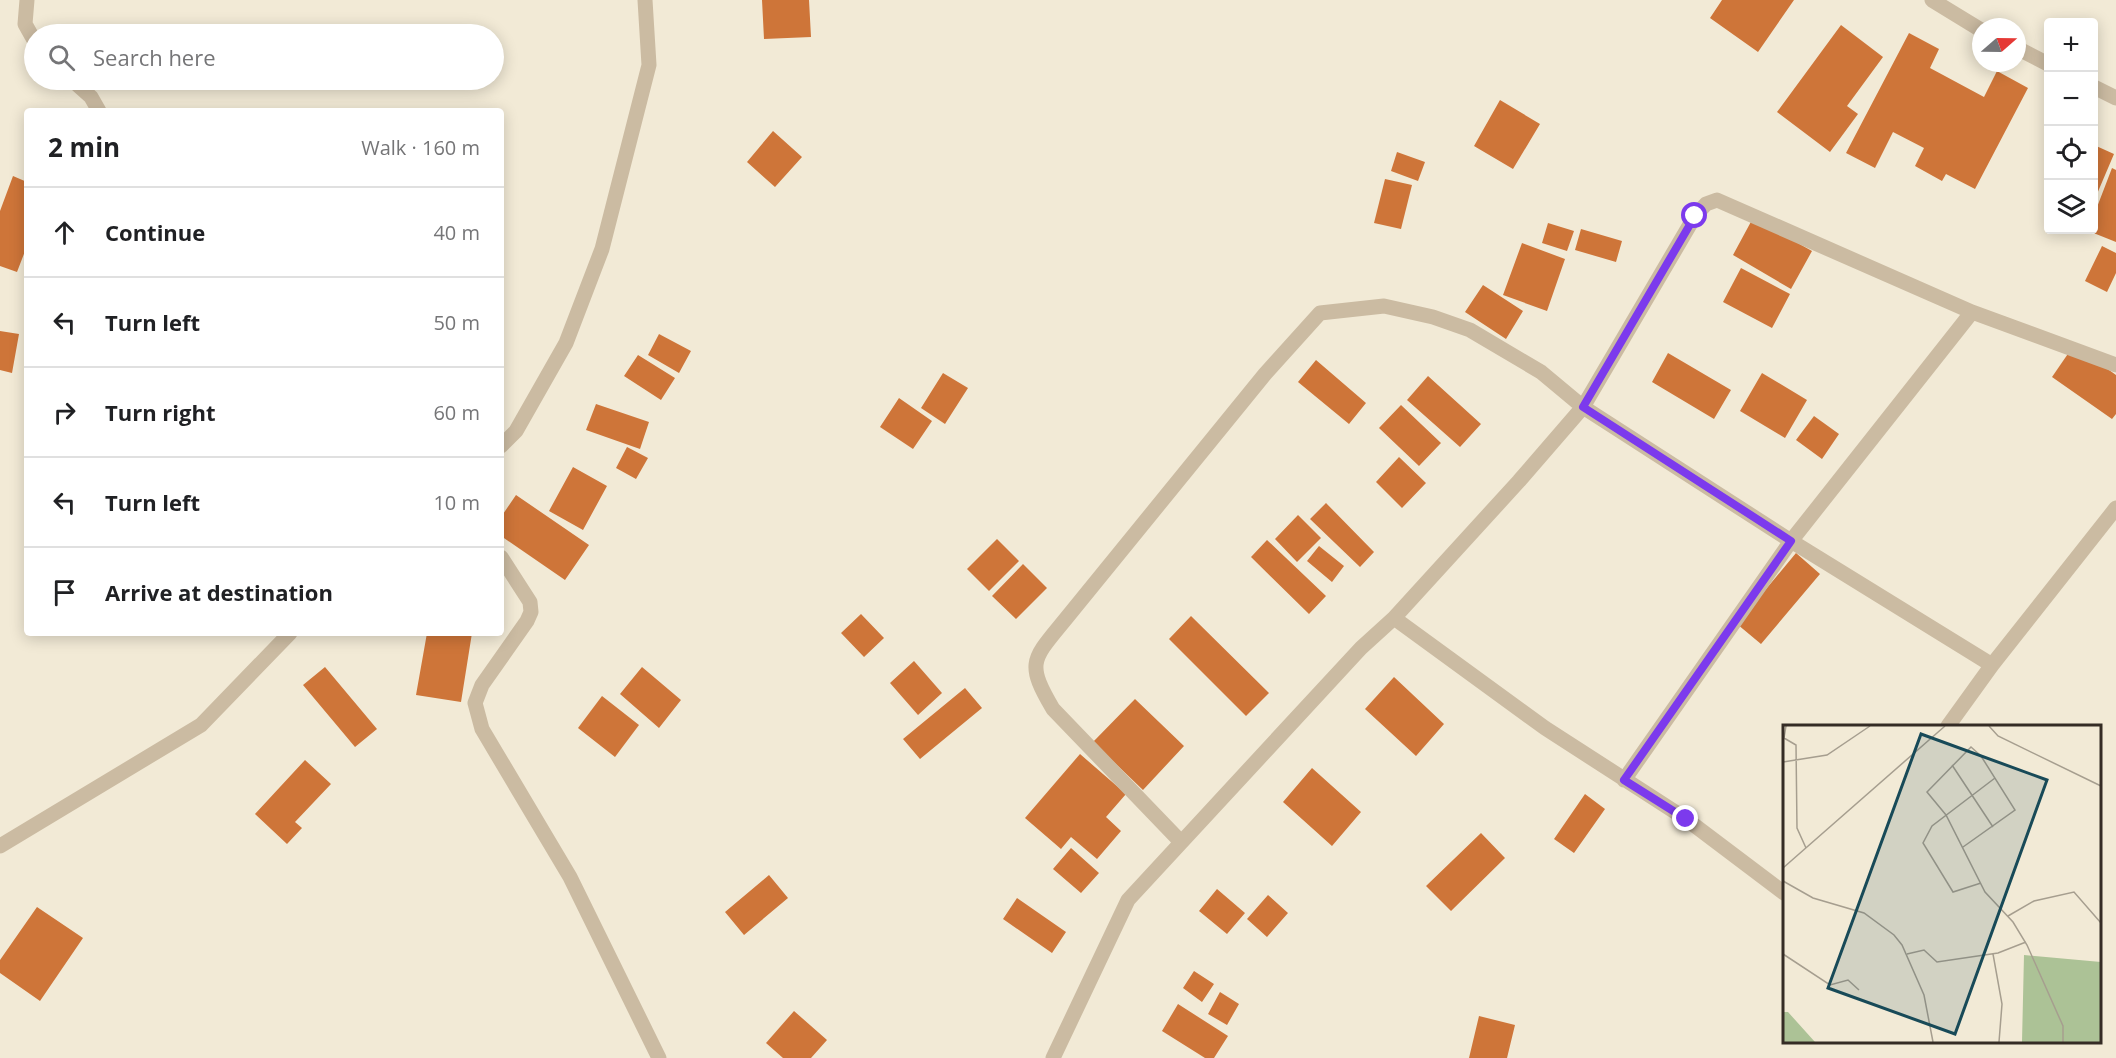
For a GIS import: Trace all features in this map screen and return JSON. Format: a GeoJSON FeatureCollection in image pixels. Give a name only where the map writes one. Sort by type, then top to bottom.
{"type":"FeatureCollection","features":[{"type":"Feature","properties":{"kind":"street"},"geometry":{"type":"LineString","coordinates":[[25,24],[27,0]]}},
{"type":"Feature","properties":{"kind":"street"},"geometry":{"type":"LineString","coordinates":[[504,443],[516,431],[566,343],[602,249],[649,65],[645,0]]}},
{"type":"Feature","properties":{"kind":"street"},"geometry":{"type":"LineString","coordinates":[[1932,0],[1972,24]]}},
{"type":"Feature","properties":{"kind":"street"},"geometry":{"type":"LineString","coordinates":[[2026,52],[2044,62]]}},
{"type":"Feature","properties":{"kind":"street"},"geometry":{"type":"LineString","coordinates":[[2098,89],[2116,98]]}},
{"type":"Feature","properties":{"kind":"street"},"geometry":{"type":"LineString","coordinates":[[83,90],[91,97],[97,108]]}},
{"type":"Feature","properties":{"kind":"street"},"geometry":{"type":"LineString","coordinates":[[1053,1058],[1128,900],[1361,648],[1394,618],[1583,407],[1695,216],[1706,204],[1717,200],[1972,312],[2116,365]]}},
{"type":"Feature","properties":{"kind":"street"},"geometry":{"type":"LineString","coordinates":[[1181,842],[1053,709],[1040,686],[1035,662],[1039,652],[1078,603],[1265,374],[1320,314],[1384,306],[1433,317],[1470,330],[1541,372],[1583,407],[1791,541],[1992,665]]}},
{"type":"Feature","properties":{"kind":"street"},"geometry":{"type":"LineString","coordinates":[[1624,780],[1791,541],[1972,312]]}},
{"type":"Feature","properties":{"kind":"street"},"geometry":{"type":"LineString","coordinates":[[1949,725],[1992,665],[2116,508]]}},
{"type":"Feature","properties":{"kind":"street"},"geometry":{"type":"LineString","coordinates":[[504,562],[531,602],[531,612],[482,686],[475,703],[482,729],[570,877],[659,1058]]}},
{"type":"Feature","properties":{"kind":"street"},"geometry":{"type":"LineString","coordinates":[[1394,618],[1545,728],[1686,819],[1783,892]]}},
{"type":"Feature","properties":{"kind":"street"},"geometry":{"type":"LineString","coordinates":[[0,846],[201,725],[287,636]]}},
{"type":"Feature","properties":{"kind":"building"},"geometry":{"type":"Polygon","coordinates":[[[762,0],[809,0],[811,37],[764,39],[762,0]]]}},
{"type":"Feature","properties":{"kind":"building"},"geometry":{"type":"Polygon","coordinates":[[[1722,0],[1794,0],[1758,52],[1710,18],[1722,0]]]}},
{"type":"Feature","properties":{"kind":"building"},"geometry":{"type":"Polygon","coordinates":[[[1841,25],[1883,57],[1847,106],[1858,114],[1830,152],[1777,112],[1841,25]]]}},
{"type":"Feature","properties":{"kind":"building"},"geometry":{"type":"Polygon","coordinates":[[[1909,33],[1939,49],[1930,68],[1984,97],[1996,72],[2028,88],[1975,189],[1946,174],[1942,181],[1915,166],[1924,148],[1893,132],[1875,168],[1846,153],[1909,33]]]}},
{"type":"Feature","properties":{"kind":"building"},"geometry":{"type":"Polygon","coordinates":[[[1500,100],[1540,124],[1513,169],[1474,146],[1500,100]]]}},
{"type":"Feature","properties":{"kind":"building"},"geometry":{"type":"Polygon","coordinates":[[[773,131],[802,157],[775,187],[747,162],[773,131]]]}},
{"type":"Feature","properties":{"kind":"building"},"geometry":{"type":"Polygon","coordinates":[[[2098,147],[2114,154],[2098,192],[2098,147]]]}},
{"type":"Feature","properties":{"kind":"building"},"geometry":{"type":"Polygon","coordinates":[[[1397,152],[1425,162],[1418,181],[1391,171],[1397,152]]]}},
{"type":"Feature","properties":{"kind":"building"},"geometry":{"type":"Polygon","coordinates":[[[2112,168],[2116,170],[2116,242],[2096,234],[2098,234],[2098,205],[2112,168]]]}},
{"type":"Feature","properties":{"kind":"building"},"geometry":{"type":"Polygon","coordinates":[[[13,176],[24,181],[24,254],[17,272],[0,266],[0,211],[13,176]]]}},
{"type":"Feature","properties":{"kind":"building"},"geometry":{"type":"Polygon","coordinates":[[[1385,179],[1412,185],[1401,229],[1374,223],[1385,179]]]}},
{"type":"Feature","properties":{"kind":"building"},"geometry":{"type":"Polygon","coordinates":[[[1753,218],[1812,251],[1791,289],[1733,255],[1753,218]]]}},
{"type":"Feature","properties":{"kind":"building"},"geometry":{"type":"Polygon","coordinates":[[[1548,223],[1574,231],[1567,251],[1542,243],[1548,223]]]}},
{"type":"Feature","properties":{"kind":"building"},"geometry":{"type":"Polygon","coordinates":[[[1581,229],[1622,241],[1616,262],[1575,250],[1581,229]]]}},
{"type":"Feature","properties":{"kind":"building"},"geometry":{"type":"Polygon","coordinates":[[[1522,243],[1565,259],[1547,311],[1503,295],[1522,243]]]}},
{"type":"Feature","properties":{"kind":"building"},"geometry":{"type":"Polygon","coordinates":[[[2102,246],[2116,253],[2116,273],[2107,292],[2085,281],[2102,246]]]}},
{"type":"Feature","properties":{"kind":"building"},"geometry":{"type":"Polygon","coordinates":[[[1741,268],[1790,294],[1772,328],[1723,302],[1741,268]]]}},
{"type":"Feature","properties":{"kind":"building"},"geometry":{"type":"Polygon","coordinates":[[[1483,285],[1523,311],[1506,339],[1465,312],[1483,285]]]}},
{"type":"Feature","properties":{"kind":"building"},"geometry":{"type":"Polygon","coordinates":[[[0,331],[19,334],[12,373],[0,370],[0,331]]]}},
{"type":"Feature","properties":{"kind":"building"},"geometry":{"type":"Polygon","coordinates":[[[659,334],[691,351],[679,373],[648,355],[659,334]]]}},
{"type":"Feature","properties":{"kind":"building"},"geometry":{"type":"Polygon","coordinates":[[[2074,345],[2116,375],[2116,414],[2112,419],[2052,377],[2074,345]]]}},
{"type":"Feature","properties":{"kind":"building"},"geometry":{"type":"Polygon","coordinates":[[[1668,353],[1731,390],[1714,419],[1652,382],[1668,353]]]}},
{"type":"Feature","properties":{"kind":"building"},"geometry":{"type":"Polygon","coordinates":[[[638,355],[675,378],[661,400],[624,376],[638,355]]]}},
{"type":"Feature","properties":{"kind":"building"},"geometry":{"type":"Polygon","coordinates":[[[1316,360],[1366,403],[1349,424],[1298,382],[1316,360]]]}},
{"type":"Feature","properties":{"kind":"building"},"geometry":{"type":"Polygon","coordinates":[[[943,373],[968,388],[945,424],[921,408],[943,373]]]}},
{"type":"Feature","properties":{"kind":"building"},"geometry":{"type":"Polygon","coordinates":[[[1762,373],[1807,400],[1785,438],[1740,411],[1762,373]]]}},
{"type":"Feature","properties":{"kind":"building"},"geometry":{"type":"Polygon","coordinates":[[[1428,376],[1481,424],[1460,447],[1407,400],[1428,376]]]}},
{"type":"Feature","properties":{"kind":"building"},"geometry":{"type":"Polygon","coordinates":[[[899,398],[932,421],[913,449],[880,427],[899,398]]]}},
{"type":"Feature","properties":{"kind":"building"},"geometry":{"type":"Polygon","coordinates":[[[596,404],[649,422],[640,449],[586,430],[596,404]]]}},
{"type":"Feature","properties":{"kind":"building"},"geometry":{"type":"Polygon","coordinates":[[[1401,405],[1441,443],[1419,466],[1379,428],[1401,405]]]}},
{"type":"Feature","properties":{"kind":"building"},"geometry":{"type":"Polygon","coordinates":[[[1814,416],[1839,434],[1822,459],[1796,440],[1814,416]]]}},
{"type":"Feature","properties":{"kind":"building"},"geometry":{"type":"Polygon","coordinates":[[[627,447],[648,458],[636,479],[616,468],[627,447]]]}},
{"type":"Feature","properties":{"kind":"building"},"geometry":{"type":"Polygon","coordinates":[[[1399,457],[1426,483],[1402,508],[1376,482],[1399,457]]]}},
{"type":"Feature","properties":{"kind":"building"},"geometry":{"type":"Polygon","coordinates":[[[573,467],[607,486],[583,530],[549,511],[573,467]]]}},
{"type":"Feature","properties":{"kind":"building"},"geometry":{"type":"Polygon","coordinates":[[[516,495],[589,545],[565,580],[504,538],[504,513],[516,495]]]}},
{"type":"Feature","properties":{"kind":"building"},"geometry":{"type":"Polygon","coordinates":[[[1326,503],[1374,552],[1360,567],[1310,519],[1326,503]]]}},
{"type":"Feature","properties":{"kind":"building"},"geometry":{"type":"Polygon","coordinates":[[[1298,515],[1321,538],[1297,562],[1275,539],[1298,515]]]}},
{"type":"Feature","properties":{"kind":"building"},"geometry":{"type":"Polygon","coordinates":[[[997,539],[1019,561],[989,591],[967,569],[997,539]]]}},
{"type":"Feature","properties":{"kind":"building"},"geometry":{"type":"Polygon","coordinates":[[[1267,540],[1326,596],[1309,614],[1251,557],[1267,540]]]}},
{"type":"Feature","properties":{"kind":"building"},"geometry":{"type":"Polygon","coordinates":[[[1319,546],[1344,566],[1332,582],[1307,561],[1319,546]]]}},
{"type":"Feature","properties":{"kind":"building"},"geometry":{"type":"Polygon","coordinates":[[[1796,553],[1820,574],[1761,644],[1737,624],[1796,553]]]}},
{"type":"Feature","properties":{"kind":"building"},"geometry":{"type":"Polygon","coordinates":[[[1023,564],[1047,588],[1016,619],[992,596],[1023,564]]]}},
{"type":"Feature","properties":{"kind":"building"},"geometry":{"type":"Polygon","coordinates":[[[861,614],[884,638],[864,657],[841,633],[861,614]]]}},
{"type":"Feature","properties":{"kind":"building"},"geometry":{"type":"Polygon","coordinates":[[[1191,616],[1269,693],[1246,716],[1169,639],[1191,616]]]}},
{"type":"Feature","properties":{"kind":"building"},"geometry":{"type":"Polygon","coordinates":[[[426,636],[472,636],[461,702],[416,695],[426,636]]]}},
{"type":"Feature","properties":{"kind":"building"},"geometry":{"type":"Polygon","coordinates":[[[914,661],[942,693],[918,715],[890,683],[914,661]]]}},
{"type":"Feature","properties":{"kind":"building"},"geometry":{"type":"Polygon","coordinates":[[[325,667],[377,729],[355,747],[303,685],[325,667]]]}},
{"type":"Feature","properties":{"kind":"building"},"geometry":{"type":"Polygon","coordinates":[[[642,667],[681,700],[659,728],[620,694],[642,667]]]}},
{"type":"Feature","properties":{"kind":"building"},"geometry":{"type":"Polygon","coordinates":[[[1394,677],[1444,724],[1416,756],[1365,709],[1394,677]]]}},
{"type":"Feature","properties":{"kind":"building"},"geometry":{"type":"Polygon","coordinates":[[[965,688],[982,708],[920,759],[903,739],[965,688]]]}},
{"type":"Feature","properties":{"kind":"building"},"geometry":{"type":"Polygon","coordinates":[[[602,696],[639,725],[615,757],[578,728],[602,696]]]}},
{"type":"Feature","properties":{"kind":"building"},"geometry":{"type":"Polygon","coordinates":[[[1135,699],[1184,746],[1143,790],[1093,742],[1135,699]]]}},
{"type":"Feature","properties":{"kind":"building"},"geometry":{"type":"Polygon","coordinates":[[[1080,754],[1126,794],[1106,817],[1121,831],[1097,859],[1071,837],[1061,849],[1025,818],[1080,754]]]}},
{"type":"Feature","properties":{"kind":"building"},"geometry":{"type":"Polygon","coordinates":[[[305,760],[331,784],[295,822],[302,828],[287,844],[255,814],[305,760]]]}},
{"type":"Feature","properties":{"kind":"building"},"geometry":{"type":"Polygon","coordinates":[[[1312,768],[1361,812],[1332,846],[1283,802],[1312,768]]]}},
{"type":"Feature","properties":{"kind":"building"},"geometry":{"type":"Polygon","coordinates":[[[1585,794],[1605,809],[1574,853],[1554,839],[1585,794]]]}},
{"type":"Feature","properties":{"kind":"building"},"geometry":{"type":"Polygon","coordinates":[[[1481,833],[1505,858],[1451,911],[1426,886],[1481,833]]]}},
{"type":"Feature","properties":{"kind":"building"},"geometry":{"type":"Polygon","coordinates":[[[1071,848],[1099,873],[1081,893],[1053,869],[1071,848]]]}},
{"type":"Feature","properties":{"kind":"building"},"geometry":{"type":"Polygon","coordinates":[[[769,875],[788,898],[744,935],[725,912],[769,875]]]}},
{"type":"Feature","properties":{"kind":"building"},"geometry":{"type":"Polygon","coordinates":[[[1217,889],[1245,913],[1227,934],[1199,911],[1217,889]]]}},
{"type":"Feature","properties":{"kind":"building"},"geometry":{"type":"Polygon","coordinates":[[[1268,895],[1288,913],[1267,937],[1247,919],[1268,895]]]}},
{"type":"Feature","properties":{"kind":"building"},"geometry":{"type":"Polygon","coordinates":[[[1017,898],[1066,932],[1052,953],[1003,919],[1017,898]]]}},
{"type":"Feature","properties":{"kind":"building"},"geometry":{"type":"Polygon","coordinates":[[[37,907],[83,938],[40,1001],[0,973],[0,960],[37,907]]]}},
{"type":"Feature","properties":{"kind":"building"},"geometry":{"type":"Polygon","coordinates":[[[1194,971],[1214,984],[1202,1002],[1183,988],[1194,971]]]}},
{"type":"Feature","properties":{"kind":"building"},"geometry":{"type":"Polygon","coordinates":[[[1220,992],[1239,1004],[1227,1025],[1208,1014],[1220,992]]]}},
{"type":"Feature","properties":{"kind":"building"},"geometry":{"type":"Polygon","coordinates":[[[1178,1004],[1228,1036],[1214,1058],[1205,1058],[1162,1031],[1178,1004]]]}},
{"type":"Feature","properties":{"kind":"building"},"geometry":{"type":"Polygon","coordinates":[[[794,1011],[827,1040],[811,1058],[783,1058],[766,1043],[794,1011]]]}},
{"type":"Feature","properties":{"kind":"building"},"geometry":{"type":"Polygon","coordinates":[[[1479,1016],[1515,1025],[1507,1058],[1469,1058],[1479,1016]]]}},
{"type":"Feature","properties":{"kind":"route"},"geometry":{"type":"LineString","coordinates":[[1686,819],[1624,780],[1791,541],[1583,407],[1695,216]]}}]}
